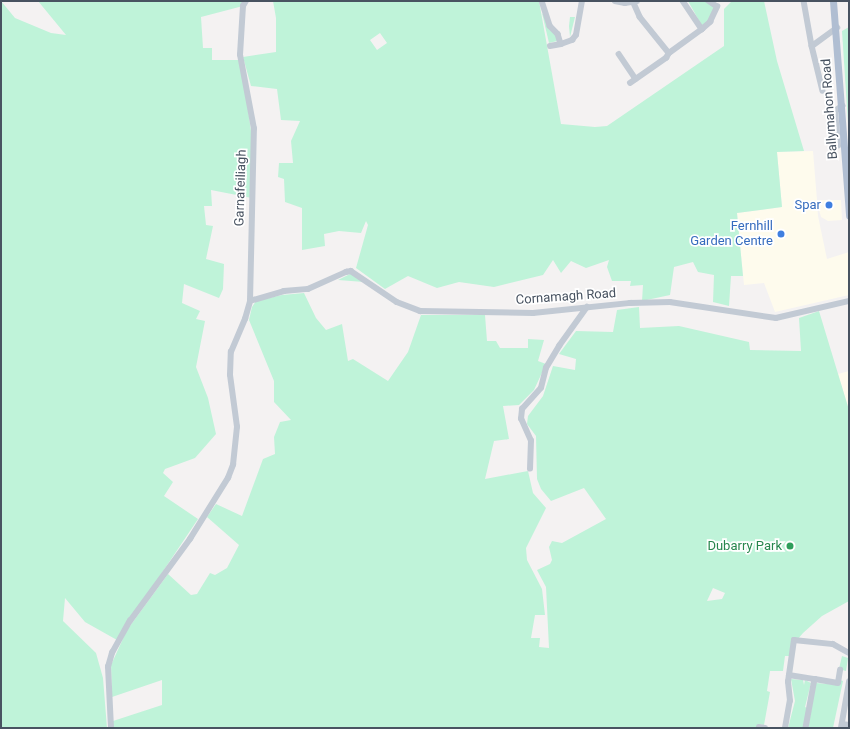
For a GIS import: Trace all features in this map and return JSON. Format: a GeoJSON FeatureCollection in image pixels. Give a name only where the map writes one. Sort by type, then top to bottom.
{"type":"FeatureCollection","features":[{"type":"Feature","properties":{"kind":"main road","name":"Ballymahon Road"},"geometry":{"type":"LineString","coordinates":[[833,1],[837,28],[849,215]]}},
{"type":"Feature","properties":{"kind":"street","name":"Garnafeiliagh"},"geometry":{"type":"LineString","coordinates":[[111,728],[108,667],[112,653],[130,621],[190,539],[228,478],[233,465],[237,427],[230,375],[231,352],[245,319],[250,300],[254,129],[240,55],[243,6],[246,1]]}},
{"type":"Feature","properties":{"kind":"street"},"geometry":{"type":"LineString","coordinates":[[542,1],[550,26],[558,34],[561,44]]}},
{"type":"Feature","properties":{"kind":"street"},"geometry":{"type":"LineString","coordinates":[[550,46],[572,40],[576,35],[582,1]]}},
{"type":"Feature","properties":{"kind":"street"},"geometry":{"type":"LineString","coordinates":[[615,1],[634,2],[640,17],[669,52]]}},
{"type":"Feature","properties":{"kind":"street"},"geometry":{"type":"LineString","coordinates":[[683,1],[702,29]]}},
{"type":"Feature","properties":{"kind":"street"},"geometry":{"type":"LineString","coordinates":[[630,83],[666,58],[669,52],[709,23],[718,7],[708,1]]}},
{"type":"Feature","properties":{"kind":"street"},"geometry":{"type":"LineString","coordinates":[[804,1],[812,46],[823,91]]}},
{"type":"Feature","properties":{"kind":"street"},"geometry":{"type":"LineString","coordinates":[[812,46],[837,28]]}},
{"type":"Feature","properties":{"kind":"street"},"geometry":{"type":"LineString","coordinates":[[619,54],[636,79]]}},
{"type":"Feature","properties":{"kind":"street"},"geometry":{"type":"LineString","coordinates":[[838,146],[835,111],[842,106]]}},
{"type":"Feature","properties":{"kind":"street","name":"Cornamagh Road"},"geometry":{"type":"LineString","coordinates":[[250,300],[284,291],[308,289],[346,272],[351,272],[397,302],[420,311],[533,313],[587,307],[670,302],[776,318],[849,301]]}},
{"type":"Feature","properties":{"kind":"street"},"geometry":{"type":"LineString","coordinates":[[530,469],[531,441],[520,419],[522,409],[542,388],[546,368],[558,346],[587,307]]}},
{"type":"Feature","properties":{"kind":"street"},"geometry":{"type":"LineString","coordinates":[[785,728],[790,701],[789,675],[794,640],[833,644],[849,653]]}},
{"type":"Feature","properties":{"kind":"street"},"geometry":{"type":"LineString","coordinates":[[789,675],[838,683],[840,670]]}},
{"type":"Feature","properties":{"kind":"street"},"geometry":{"type":"LineString","coordinates":[[806,728],[815,679]]}},
{"type":"Feature","properties":{"kind":"street"},"geometry":{"type":"LineString","coordinates":[[849,682],[841,726],[849,725]]}},
{"type":"Feature","properties":{"kind":"shaded area","name":"Fernhill Garden Centre"},"geometry":{"type":"Polygon","coordinates":[[[813,151],[817,200],[841,200],[842,220],[828,221],[821,217],[817,203],[818,216],[827,259],[849,252],[849,295],[775,312],[764,283],[744,285],[737,213],[782,207],[777,152],[813,151]]]}},
{"type":"Feature","properties":{"kind":"shaded area"},"geometry":{"type":"Polygon","coordinates":[[[849,371],[849,410],[838,374],[849,371]]]}},
{"type":"Feature","properties":{"kind":"green space"},"geometry":{"type":"Polygon","coordinates":[[[1,1],[15,18],[51,33],[66,35],[38,1],[243,1],[243,6],[201,17],[203,48],[212,48],[212,60],[241,60],[251,131],[252,198],[211,190],[212,206],[204,206],[206,225],[213,226],[206,259],[224,264],[223,289],[219,298],[184,284],[182,303],[200,311],[196,319],[205,321],[196,367],[208,398],[216,434],[195,458],[165,469],[163,473],[173,482],[164,496],[198,519],[117,640],[85,622],[65,598],[63,621],[96,653],[103,678],[107,728],[1,728],[1,1]]]}},
{"type":"Feature","properties":{"kind":"green space"},"geometry":{"type":"Polygon","coordinates":[[[273,1],[539,1],[561,124],[595,127],[607,126],[724,46],[724,9],[732,1],[764,1],[777,61],[804,151],[777,152],[782,207],[737,213],[743,276],[731,276],[729,306],[713,302],[714,275],[698,272],[693,262],[674,267],[670,295],[642,301],[643,285],[630,286],[631,281],[612,281],[607,267],[609,260],[586,268],[571,261],[561,273],[553,260],[543,275],[494,287],[459,282],[437,288],[408,276],[385,289],[356,268],[368,225],[366,221],[361,233],[339,231],[324,234],[325,246],[302,250],[302,208],[285,202],[284,179],[278,177],[279,163],[293,163],[291,141],[300,121],[281,120],[277,89],[251,86],[243,57],[276,52],[276,18],[273,1]],[[380,33],[370,40],[377,50],[387,43],[380,33]]]}},
{"type":"Feature","properties":{"kind":"green space"},"geometry":{"type":"Polygon","coordinates":[[[688,1],[705,1],[714,7],[708,22],[702,26],[688,1]]]}},
{"type":"Feature","properties":{"kind":"green space"},"geometry":{"type":"Polygon","coordinates":[[[542,13],[556,34],[557,41],[549,43],[542,13]]]}},
{"type":"Feature","properties":{"kind":"green space"},"geometry":{"type":"Polygon","coordinates":[[[570,17],[575,17],[570,37],[569,26],[570,17]]]}},
{"type":"Feature","properties":{"kind":"green space"},"geometry":{"type":"Polygon","coordinates":[[[849,27],[849,138],[842,31],[849,27]]]}},
{"type":"Feature","properties":{"kind":"green space"},"geometry":{"type":"Polygon","coordinates":[[[352,274],[364,282],[338,280],[352,274]]]}},
{"type":"Feature","properties":{"kind":"green space"},"geometry":{"type":"Polygon","coordinates":[[[304,293],[316,318],[326,330],[342,324],[348,361],[353,359],[388,381],[408,352],[421,315],[485,315],[487,341],[496,341],[500,348],[528,348],[528,339],[544,340],[538,361],[546,364],[534,390],[519,405],[503,406],[509,439],[494,441],[485,479],[528,471],[533,493],[546,508],[526,548],[527,560],[542,589],[545,615],[535,615],[531,638],[540,638],[539,647],[549,648],[546,587],[537,570],[550,564],[552,560],[549,547],[552,541],[562,543],[606,519],[584,488],[551,501],[541,489],[537,479],[536,436],[527,424],[528,416],[543,396],[553,366],[575,370],[576,359],[559,354],[576,331],[613,332],[617,310],[639,307],[640,328],[679,326],[749,342],[750,350],[801,351],[799,318],[819,311],[849,410],[849,601],[822,616],[803,633],[791,647],[789,656],[785,656],[783,671],[770,671],[767,691],[770,692],[764,725],[759,724],[757,728],[113,728],[113,721],[162,705],[162,680],[112,697],[111,665],[127,630],[168,574],[191,595],[197,594],[210,573],[215,575],[227,568],[239,545],[207,517],[216,504],[242,516],[263,459],[275,454],[274,437],[280,422],[291,420],[274,402],[274,381],[249,320],[252,307],[256,301],[282,295],[304,293]],[[713,588],[707,601],[722,599],[725,593],[713,588]]]}},
{"type":"Feature","properties":{"kind":"green space"},"geometry":{"type":"Polygon","coordinates":[[[842,656],[848,658],[846,671],[839,669],[842,656]]]}},
{"type":"Feature","properties":{"kind":"green space"},"geometry":{"type":"Polygon","coordinates":[[[791,679],[803,680],[804,685],[805,680],[811,683],[805,707],[807,708],[803,728],[788,728],[795,701],[791,679]]]}},
{"type":"Feature","properties":{"kind":"green space"},"geometry":{"type":"Polygon","coordinates":[[[840,680],[843,681],[833,728],[808,728],[816,683],[840,685],[840,680]]]}},
{"type":"Feature","properties":{"kind":"place","name":"Spar"},"geometry":{"type":"Point","coordinates":[829,205]}},
{"type":"Feature","properties":{"kind":"place","name":"Fernhill Garden Centre"},"geometry":{"type":"Point","coordinates":[781,234]}},
{"type":"Feature","properties":{"kind":"place","name":"Dubarry Park"},"geometry":{"type":"Point","coordinates":[790,546]}}]}
